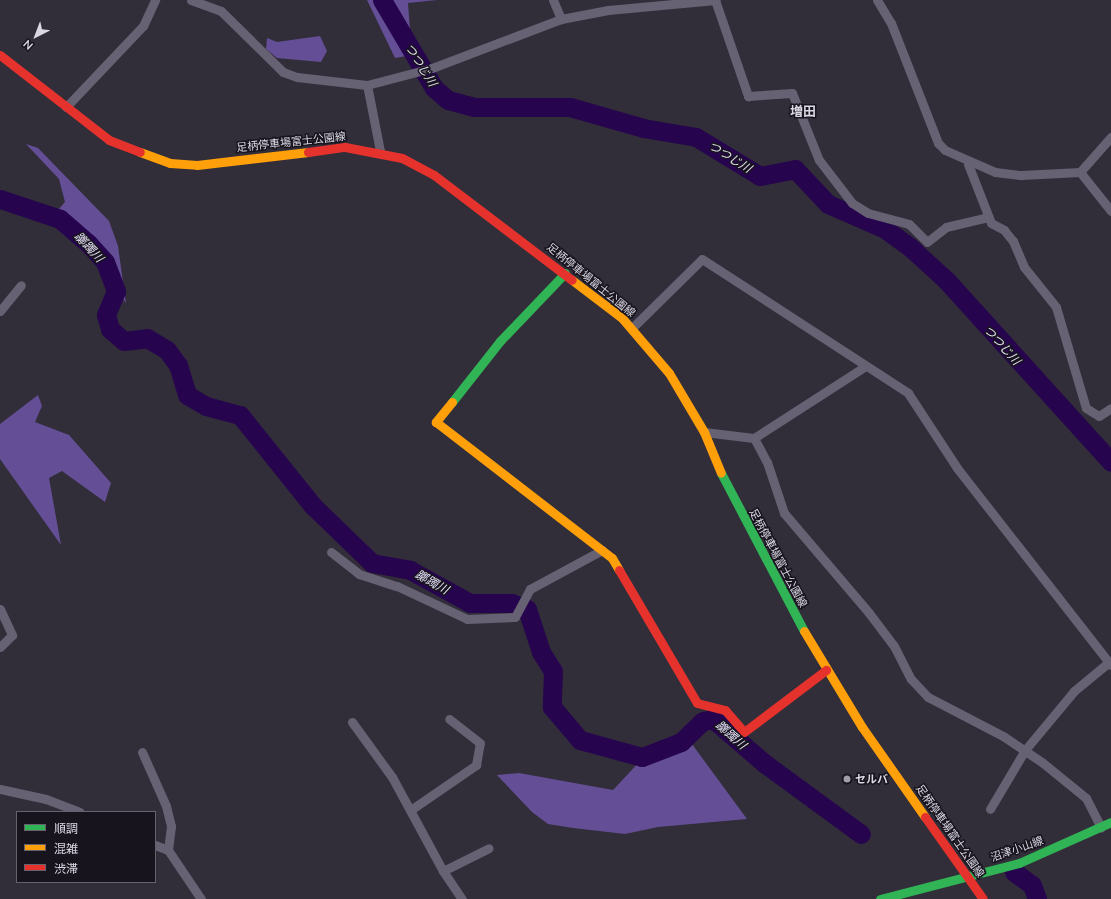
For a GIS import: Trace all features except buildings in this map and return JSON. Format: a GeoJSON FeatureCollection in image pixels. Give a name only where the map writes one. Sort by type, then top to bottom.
{"type":"FeatureCollection","features":[{"type":"Feature","properties":{"kind":"main road","name":"足柄停車場富士公園線"},"geometry":{"type":"LineString","coordinates":[[0,55],[110,140],[170,163],[197,165],[344,147],[380,151],[402,158],[434,175],[565,273],[632,328],[669,373],[704,432],[753,537],[826,670],[983,899]]}},
{"type":"Feature","properties":{"kind":"main road"},"geometry":{"type":"LineString","coordinates":[[565,273],[500,341],[436,422],[612,558],[697,703],[725,710],[744,732],[826,670]]}},
{"type":"Feature","properties":{"kind":"main road","name":"沼津小山線"},"geometry":{"type":"LineString","coordinates":[[880,899],[968,878],[1042,855],[1111,822]]}},
{"type":"Feature","properties":{"kind":"street"},"geometry":{"type":"LineString","coordinates":[[66,107],[143,26],[155,0]]}},
{"type":"Feature","properties":{"kind":"street"},"geometry":{"type":"LineString","coordinates":[[191,0],[221,11],[283,72],[297,77],[367,85],[432,68],[562,19],[623,8],[710,1],[748,96],[792,93],[819,160],[852,203],[868,213],[909,224],[927,242],[946,227],[988,217]]}},
{"type":"Feature","properties":{"kind":"street"},"geometry":{"type":"LineString","coordinates":[[553,0],[562,19]]}},
{"type":"Feature","properties":{"kind":"street"},"geometry":{"type":"LineString","coordinates":[[878,0],[891,23],[938,144],[968,164],[995,172],[1021,175],[1080,172],[1111,137]]}},
{"type":"Feature","properties":{"kind":"street"},"geometry":{"type":"LineString","coordinates":[[367,85],[380,151]]}},
{"type":"Feature","properties":{"kind":"street"},"geometry":{"type":"LineString","coordinates":[[968,164],[988,217],[1013,241],[1024,267],[1056,307],[1086,408],[1099,416],[1111,408]]}},
{"type":"Feature","properties":{"kind":"street"},"geometry":{"type":"LineString","coordinates":[[1080,172],[1111,211]]}},
{"type":"Feature","properties":{"kind":"street"},"geometry":{"type":"LineString","coordinates":[[632,328],[702,258],[864,367],[908,393],[937,441],[1110,664],[1074,691],[1025,750],[990,809]]}},
{"type":"Feature","properties":{"kind":"street"},"geometry":{"type":"LineString","coordinates":[[0,311],[21,285]]}},
{"type":"Feature","properties":{"kind":"street"},"geometry":{"type":"LineString","coordinates":[[704,432],[754,438],[864,367]]}},
{"type":"Feature","properties":{"kind":"street"},"geometry":{"type":"LineString","coordinates":[[754,438],[767,462],[784,513],[869,613],[894,646],[911,679],[928,696],[1025,750],[1086,798],[1102,827]]}},
{"type":"Feature","properties":{"kind":"street"},"geometry":{"type":"LineString","coordinates":[[331,552],[359,574],[397,586],[453,616],[466,619],[515,617],[530,589],[602,550]]}},
{"type":"Feature","properties":{"kind":"street"},"geometry":{"type":"LineString","coordinates":[[0,608],[12,635],[0,647]]}},
{"type":"Feature","properties":{"kind":"street"},"geometry":{"type":"LineString","coordinates":[[412,809],[476,765],[480,744],[449,719]]}},
{"type":"Feature","properties":{"kind":"street"},"geometry":{"type":"LineString","coordinates":[[352,722],[412,809],[443,871],[462,899]]}},
{"type":"Feature","properties":{"kind":"street"},"geometry":{"type":"LineString","coordinates":[[142,752],[166,806],[171,826],[168,850]]}},
{"type":"Feature","properties":{"kind":"street"},"geometry":{"type":"LineString","coordinates":[[0,789],[46,799],[77,811]]}},
{"type":"Feature","properties":{"kind":"street"},"geometry":{"type":"LineString","coordinates":[[156,844],[168,850],[201,899]]}},
{"type":"Feature","properties":{"kind":"street"},"geometry":{"type":"LineString","coordinates":[[443,871],[489,848]]}},
{"type":"Feature","properties":{"kind":"shaded area"},"geometry":{"type":"Polygon","coordinates":[[[367,0],[437,0],[408,3],[410,30],[424,53],[395,58],[367,0]]]}},
{"type":"Feature","properties":{"kind":"shaded area"},"geometry":{"type":"Polygon","coordinates":[[[320,36],[327,51],[321,62],[277,58],[266,49],[267,38],[277,42],[320,36]]]}},
{"type":"Feature","properties":{"kind":"shaded area"},"geometry":{"type":"Polygon","coordinates":[[[26,144],[38,148],[109,221],[118,246],[126,303],[57,211],[65,202],[59,179],[26,144]]]}},
{"type":"Feature","properties":{"kind":"shaded area"},"geometry":{"type":"Polygon","coordinates":[[[38,395],[42,406],[35,422],[69,435],[111,483],[105,502],[62,471],[49,478],[61,545],[0,459],[0,424],[38,395]]]}},
{"type":"Feature","properties":{"kind":"shaded area"},"geometry":{"type":"Polygon","coordinates":[[[686,736],[747,819],[658,827],[625,834],[548,824],[532,812],[497,775],[519,773],[613,790],[658,742],[686,736]]]}},
{"type":"Feature","properties":{"kind":"waterway","name":"つつじ川"},"geometry":{"type":"LineString","coordinates":[[382,0],[434,88],[448,100],[474,107],[570,107],[643,128],[696,137],[760,176],[795,169],[828,204],[885,229],[911,248],[947,281],[1111,462]]}},
{"type":"Feature","properties":{"kind":"waterway","name":"躑躅川"},"geometry":{"type":"LineString","coordinates":[[0,199],[60,219],[88,243],[105,262],[116,291],[106,315],[110,329],[124,341],[147,338],[167,350],[178,365],[187,395],[206,406],[240,415],[313,506],[372,563],[410,570],[470,603],[512,603],[527,609],[541,652],[553,671],[552,707],[580,740],[642,757],[681,742],[703,721],[713,719],[764,763],[861,834]]}},
{"type":"Feature","properties":{"kind":"waterway","name":"躑躅川"},"geometry":{"type":"LineString","coordinates":[[1014,872],[1032,885],[1037,899]]}},
{"type":"Feature","properties":{"kind":"traffic: fast"},"geometry":{"type":"LineString","coordinates":[[452,402],[500,341],[565,273]]}},
{"type":"Feature","properties":{"kind":"traffic: fast"},"geometry":{"type":"LineString","coordinates":[[721,473],[804,631]]}},
{"type":"Feature","properties":{"kind":"traffic: fast"},"geometry":{"type":"LineString","coordinates":[[880,899],[1019,863],[1111,822]]}},
{"type":"Feature","properties":{"kind":"traffic: slow"},"geometry":{"type":"LineString","coordinates":[[140,152],[170,163],[197,165],[308,152]]}},
{"type":"Feature","properties":{"kind":"traffic: slow"},"geometry":{"type":"LineString","coordinates":[[572,280],[622,318],[669,373],[704,432],[721,473]]}},
{"type":"Feature","properties":{"kind":"traffic: slow"},"geometry":{"type":"LineString","coordinates":[[452,402],[436,422],[612,558],[619,570]]}},
{"type":"Feature","properties":{"kind":"traffic: slow"},"geometry":{"type":"LineString","coordinates":[[804,631],[862,727],[925,817]]}},
{"type":"Feature","properties":{"kind":"traffic: jam"},"geometry":{"type":"LineString","coordinates":[[0,55],[109,140],[140,152]]}},
{"type":"Feature","properties":{"kind":"traffic: jam"},"geometry":{"type":"LineString","coordinates":[[308,152],[345,147],[402,158],[434,175],[572,280]]}},
{"type":"Feature","properties":{"kind":"traffic: jam"},"geometry":{"type":"LineString","coordinates":[[619,570],[697,703],[725,710],[744,732],[826,670]]}},
{"type":"Feature","properties":{"kind":"traffic: jam"},"geometry":{"type":"LineString","coordinates":[[925,817],[983,899]]}},
{"type":"Feature","properties":{"kind":"place","name":"セルバ"},"geometry":{"type":"Point","coordinates":[847,779]}},
{"type":"Feature","properties":{"kind":"district","name":"増田"},"geometry":{"type":"Point","coordinates":[803,111]}}]}
